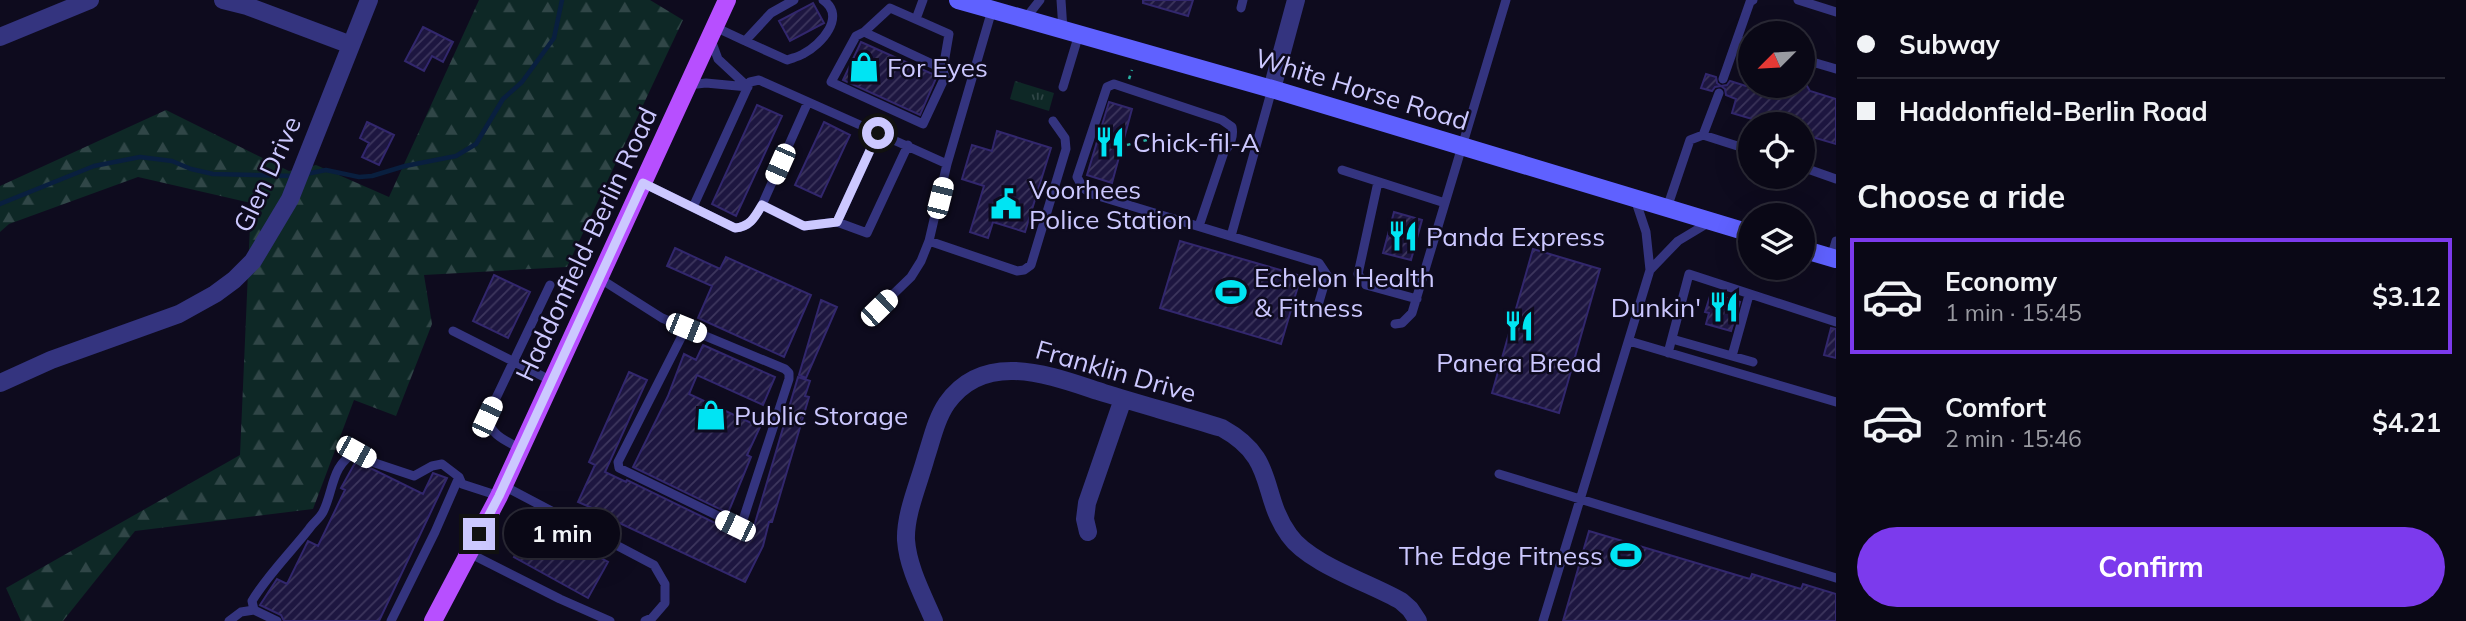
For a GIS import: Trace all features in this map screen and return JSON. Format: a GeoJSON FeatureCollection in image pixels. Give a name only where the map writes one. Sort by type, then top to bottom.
{"type":"FeatureCollection","features":[{"type":"Feature","properties":{"kind":"main road","name":"Haddonfield-Berlin Road"},"geometry":{"type":"LineString","coordinates":[[433,621],[521,449],[727,0]]}},
{"type":"Feature","properties":{"kind":"main road","name":"White Horse Road"},"geometry":{"type":"LineString","coordinates":[[958,0],[1272,89],[1738,229]]}},
{"type":"Feature","properties":{"kind":"main road"},"geometry":{"type":"LineString","coordinates":[[1815,251],[1834,253]]}},
{"type":"Feature","properties":{"kind":"street"},"geometry":{"type":"LineString","coordinates":[[0,37],[90,0]]}},
{"type":"Feature","properties":{"kind":"street"},"geometry":{"type":"LineString","coordinates":[[223,0],[247,6],[351,45]]}},
{"type":"Feature","properties":{"kind":"street","name":"Glen Drive"},"geometry":{"type":"LineString","coordinates":[[0,383],[51,360],[179,314],[215,294],[253,261],[290,199],[369,0]]}},
{"type":"Feature","properties":{"kind":"street"},"geometry":{"type":"LineString","coordinates":[[1272,89],[1296,0]]}},
{"type":"Feature","properties":{"kind":"street","name":"Franklin Drive"},"geometry":{"type":"LineString","coordinates":[[934,621],[909,561],[906,538],[927,455],[938,420],[947,402],[960,388],[985,374],[1007,370],[1029,371],[1222,428],[1237,436],[1257,457],[1277,513],[1289,535],[1305,552],[1401,601],[1410,608],[1418,621]]}},
{"type":"Feature","properties":{"kind":"street"},"geometry":{"type":"LineString","coordinates":[[1088,532],[1085,519],[1087,503],[1123,399]]}},
{"type":"Feature","properties":{"kind":"lane"},"geometry":{"type":"LineString","coordinates":[[745,41],[771,13],[794,0]]}},
{"type":"Feature","properties":{"kind":"lane"},"geometry":{"type":"LineString","coordinates":[[916,19],[923,0]]}},
{"type":"Feature","properties":{"kind":"lane"},"geometry":{"type":"LineString","coordinates":[[1025,19],[1040,0]]}},
{"type":"Feature","properties":{"kind":"lane"},"geometry":{"type":"LineString","coordinates":[[1061,0],[1071,32],[1063,87]]}},
{"type":"Feature","properties":{"kind":"lane"},"geometry":{"type":"LineString","coordinates":[[1395,324],[1408,319],[1417,299],[1506,0]]}},
{"type":"Feature","properties":{"kind":"lane"},"geometry":{"type":"LineString","coordinates":[[1724,79],[1750,2],[1753,0]]}},
{"type":"Feature","properties":{"kind":"lane"},"geometry":{"type":"LineString","coordinates":[[1798,0],[1836,12]]}},
{"type":"Feature","properties":{"kind":"lane"},"geometry":{"type":"LineString","coordinates":[[748,87],[718,59],[712,32],[745,41],[787,60],[804,54],[819,43],[830,29],[833,17],[827,1]]}},
{"type":"Feature","properties":{"kind":"lane"},"geometry":{"type":"LineString","coordinates":[[890,8],[916,19],[949,34],[943,69],[946,77],[923,124],[831,82],[856,36],[890,8]]}},
{"type":"Feature","properties":{"kind":"lane"},"geometry":{"type":"LineString","coordinates":[[879,308],[911,276],[929,241],[947,164],[992,10]]}},
{"type":"Feature","properties":{"kind":"lane"},"geometry":{"type":"LineString","coordinates":[[864,32],[943,69]]}},
{"type":"Feature","properties":{"kind":"lane"},"geometry":{"type":"LineString","coordinates":[[1815,62],[1836,69]]}},
{"type":"Feature","properties":{"kind":"lane"},"geometry":{"type":"LineString","coordinates":[[692,207],[750,82],[759,80],[947,164]]}},
{"type":"Feature","properties":{"kind":"lane"},"geometry":{"type":"LineString","coordinates":[[688,85],[706,83],[748,87]]}},
{"type":"Feature","properties":{"kind":"lane"},"geometry":{"type":"LineString","coordinates":[[1199,226],[1233,133],[1229,123],[1114,84],[1104,90],[1077,177],[1085,190],[1092,194],[1319,263],[1327,275],[1319,302]]}},
{"type":"Feature","properties":{"kind":"lane"},"geometry":{"type":"LineString","coordinates":[[1231,236],[1272,89]]}},
{"type":"Feature","properties":{"kind":"lane"},"geometry":{"type":"LineString","coordinates":[[1703,135],[1719,93]]}},
{"type":"Feature","properties":{"kind":"lane"},"geometry":{"type":"LineString","coordinates":[[643,183],[735,228],[742,228],[751,223],[762,205],[808,102]]}},
{"type":"Feature","properties":{"kind":"lane"},"geometry":{"type":"LineString","coordinates":[[929,241],[1017,271],[1024,271],[1031,265],[1066,149],[1065,138],[1053,121]]}},
{"type":"Feature","properties":{"kind":"lane"},"geometry":{"type":"LineString","coordinates":[[837,222],[878,133]]}},
{"type":"Feature","properties":{"kind":"lane"},"geometry":{"type":"LineString","coordinates":[[1667,208],[1690,139],[1703,135],[1738,146]]}},
{"type":"Feature","properties":{"kind":"lane"},"geometry":{"type":"LineString","coordinates":[[762,205],[804,226],[837,222],[867,233],[908,145]]}},
{"type":"Feature","properties":{"kind":"lane"},"geometry":{"type":"LineString","coordinates":[[1342,170],[1445,203]]}},
{"type":"Feature","properties":{"kind":"lane"},"geometry":{"type":"LineString","coordinates":[[1815,171],[1836,178]]}},
{"type":"Feature","properties":{"kind":"lane"},"geometry":{"type":"LineString","coordinates":[[1378,182],[1358,274],[1366,285],[1417,299]]}},
{"type":"Feature","properties":{"kind":"lane"},"geometry":{"type":"LineString","coordinates":[[1544,621],[1650,270],[1646,232],[1635,199]]}},
{"type":"Feature","properties":{"kind":"lane"},"geometry":{"type":"LineString","coordinates":[[1650,270],[1678,241],[1710,221]]}},
{"type":"Feature","properties":{"kind":"lane"},"geometry":{"type":"LineString","coordinates":[[1668,353],[1689,274],[1836,322]]}},
{"type":"Feature","properties":{"kind":"lane"},"geometry":{"type":"LineString","coordinates":[[599,278],[663,318],[785,369],[789,373],[739,526],[618,466],[686,328]]}},
{"type":"Feature","properties":{"kind":"lane"},"geometry":{"type":"LineString","coordinates":[[521,449],[495,435],[489,427],[487,417],[550,285]]}},
{"type":"Feature","properties":{"kind":"lane"},"geometry":{"type":"LineString","coordinates":[[1732,356],[1749,295]]}},
{"type":"Feature","properties":{"kind":"lane"},"geometry":{"type":"LineString","coordinates":[[453,331],[552,381]]}},
{"type":"Feature","properties":{"kind":"lane"},"geometry":{"type":"LineString","coordinates":[[1672,339],[1753,362]]}},
{"type":"Feature","properties":{"kind":"lane"},"geometry":{"type":"LineString","coordinates":[[1629,341],[1836,402]]}},
{"type":"Feature","properties":{"kind":"lane"},"geometry":{"type":"LineString","coordinates":[[254,610],[251,601],[323,512],[335,474],[344,458],[356,452],[375,463],[414,476],[432,466],[442,464],[461,481],[501,491],[654,565],[665,584],[665,603],[652,618],[645,621]]}},
{"type":"Feature","properties":{"kind":"lane"},"geometry":{"type":"LineString","coordinates":[[1499,474],[1836,578]]}},
{"type":"Feature","properties":{"kind":"lane"},"geometry":{"type":"LineString","coordinates":[[391,621],[461,481]]}},
{"type":"Feature","properties":{"kind":"lane"},"geometry":{"type":"LineString","coordinates":[[469,553],[609,621]]}},
{"type":"Feature","properties":{"kind":"lane"},"geometry":{"type":"LineString","coordinates":[[229,621],[241,612],[254,610],[277,621]]}},
{"type":"Feature","properties":{"kind":"path"},"geometry":{"type":"LineString","coordinates":[[1127,145],[1147,140]]}},
{"type":"Feature","properties":{"kind":"green space"},"geometry":{"type":"Polygon","coordinates":[[[479,0],[650,0],[683,20],[567,267],[424,275],[432,324],[396,416],[354,400],[313,509],[135,531],[63,621],[21,621],[6,588],[240,455],[251,203],[138,177],[9,224],[0,232],[0,186],[166,110],[289,171],[316,165],[389,197],[479,0]]]}},
{"type":"Feature","properties":{"kind":"green space"},"geometry":{"type":"Polygon","coordinates":[[[1015,81],[1054,93],[1049,111],[1010,99],[1015,81]]]}},
{"type":"Feature","properties":{"kind":"building"},"geometry":{"type":"Polygon","coordinates":[[[1143,0],[1193,0],[1188,16],[1143,3],[1143,0]]]}},
{"type":"Feature","properties":{"kind":"building"},"geometry":{"type":"Polygon","coordinates":[[[813,3],[824,23],[790,41],[779,21],[813,3]]]}},
{"type":"Feature","properties":{"kind":"building"},"geometry":{"type":"Polygon","coordinates":[[[423,27],[453,42],[443,62],[432,56],[424,71],[405,61],[423,27]]]}},
{"type":"Feature","properties":{"kind":"building"},"geometry":{"type":"Polygon","coordinates":[[[861,42],[937,76],[920,115],[843,80],[861,42]]]}},
{"type":"Feature","properties":{"kind":"building"},"geometry":{"type":"Polygon","coordinates":[[[1706,74],[1716,77],[1721,86],[1712,91],[1701,88],[1706,74]]]}},
{"type":"Feature","properties":{"kind":"building"},"geometry":{"type":"Polygon","coordinates":[[[1730,81],[1738,84],[1738,98],[1815,98],[1815,93],[1836,99],[1836,144],[1815,138],[1815,112],[1738,112],[1738,115],[1732,113],[1736,99],[1726,95],[1721,86],[1730,81]]]}},
{"type":"Feature","properties":{"kind":"building","name":"Chick-fil-A"},"geometry":{"type":"Polygon","coordinates":[[[1109,102],[1132,109],[1112,183],[1087,175],[1109,102]]]}},
{"type":"Feature","properties":{"kind":"building"},"geometry":{"type":"Polygon","coordinates":[[[757,105],[782,116],[736,216],[712,204],[757,105]]]}},
{"type":"Feature","properties":{"kind":"building"},"geometry":{"type":"Polygon","coordinates":[[[367,122],[394,135],[379,165],[362,157],[369,143],[360,138],[367,122]]]}},
{"type":"Feature","properties":{"kind":"building"},"geometry":{"type":"Polygon","coordinates":[[[824,122],[850,135],[821,197],[795,185],[824,122]]]}},
{"type":"Feature","properties":{"kind":"building","name":"Voorhees Police Station"},"geometry":{"type":"Polygon","coordinates":[[[997,131],[1051,148],[1025,232],[993,222],[988,238],[970,232],[984,186],[962,179],[972,145],[992,151],[997,131]]]}},
{"type":"Feature","properties":{"kind":"building","name":"Panda Express"},"geometry":{"type":"Polygon","coordinates":[[[1394,212],[1422,220],[1411,260],[1383,253],[1394,212]]]}},
{"type":"Feature","properties":{"kind":"building","name":"Echelon Health & Fitness"},"geometry":{"type":"Polygon","coordinates":[[[1180,241],[1301,276],[1281,344],[1160,308],[1180,241]]]}},
{"type":"Feature","properties":{"kind":"building"},"geometry":{"type":"Polygon","coordinates":[[[675,248],[720,269],[726,257],[811,295],[784,357],[698,318],[712,286],[667,266],[675,248]]]}},
{"type":"Feature","properties":{"kind":"building"},"geometry":{"type":"Polygon","coordinates":[[[1533,249],[1600,269],[1559,413],[1492,393],[1533,249]]]}},
{"type":"Feature","properties":{"kind":"building"},"geometry":{"type":"Polygon","coordinates":[[[494,275],[530,292],[508,338],[473,321],[494,275]]]}},
{"type":"Feature","properties":{"kind":"building","name":"Dunkin'"},"geometry":{"type":"Polygon","coordinates":[[[1711,293],[1740,302],[1731,331],[1706,324],[1709,313],[1705,312],[1711,293]]]}},
{"type":"Feature","properties":{"kind":"building"},"geometry":{"type":"Polygon","coordinates":[[[821,300],[837,307],[806,378],[799,375],[821,300]]]}},
{"type":"Feature","properties":{"kind":"building"},"geometry":{"type":"Polygon","coordinates":[[[1831,328],[1836,329],[1836,358],[1824,355],[1831,328]]]}},
{"type":"Feature","properties":{"kind":"building"},"geometry":{"type":"Polygon","coordinates":[[[703,345],[775,377],[763,405],[697,375],[689,394],[760,427],[747,455],[751,457],[728,513],[633,467],[668,396],[684,354],[696,360],[703,345]]]}},
{"type":"Feature","properties":{"kind":"building"},"geometry":{"type":"Polygon","coordinates":[[[629,372],[647,380],[605,472],[750,540],[798,377],[810,381],[805,396],[809,397],[772,522],[769,522],[763,546],[745,582],[578,502],[595,465],[589,462],[629,372]]]}},
{"type":"Feature","properties":{"kind":"building"},"geometry":{"type":"Polygon","coordinates":[[[356,461],[423,494],[433,473],[447,478],[379,621],[284,621],[281,615],[260,605],[277,579],[287,584],[308,541],[318,546],[345,490],[341,488],[356,461]]]}},
{"type":"Feature","properties":{"kind":"building"},"geometry":{"type":"Polygon","coordinates":[[[534,521],[608,562],[588,598],[514,557],[534,521]]]}},
{"type":"Feature","properties":{"kind":"building","name":"The Edge Fitness"},"geometry":{"type":"Polygon","coordinates":[[[1589,531],[1750,579],[1752,574],[1801,589],[1803,584],[1836,594],[1836,621],[1563,621],[1589,531]]]}},
{"type":"Feature","properties":{"kind":"waterway"},"geometry":{"type":"LineString","coordinates":[[306,174],[326,170],[359,177],[372,176],[456,156],[476,144],[503,99],[522,82],[554,38],[562,0]]}},
{"type":"Feature","properties":{"kind":"waterway"},"geometry":{"type":"LineString","coordinates":[[0,204],[94,166],[140,157],[172,161],[213,174],[294,176]]}},
{"type":"Feature","properties":{"kind":"place","name":"For Eyes"},"geometry":{"type":"Point","coordinates":[864,67]}},
{"type":"Feature","properties":{"kind":"place","name":"Chick-fil-A"},"geometry":{"type":"Point","coordinates":[1110,142]}},
{"type":"Feature","properties":{"kind":"place","name":"Voorhees Police Station"},"geometry":{"type":"Point","coordinates":[1006,204]}},
{"type":"Feature","properties":{"kind":"place","name":"Panda Express"},"geometry":{"type":"Point","coordinates":[1403,236]}},
{"type":"Feature","properties":{"kind":"place","name":"Echelon Health & Fitness"},"geometry":{"type":"Point","coordinates":[1231,292]}},
{"type":"Feature","properties":{"kind":"place","name":"Dunkin'"},"geometry":{"type":"Point","coordinates":[1724,307]}},
{"type":"Feature","properties":{"kind":"place","name":"Panera Bread"},"geometry":{"type":"Point","coordinates":[1519,326]}},
{"type":"Feature","properties":{"kind":"place","name":"Public Storage"},"geometry":{"type":"Point","coordinates":[711,415]}},
{"type":"Feature","properties":{"kind":"place","name":"The Edge Fitness"},"geometry":{"type":"Point","coordinates":[1626,555]}},
{"type":"Feature","properties":{"kind":"route"},"geometry":{"type":"LineString","coordinates":[[479,534],[643,183],[735,228],[751,223],[762,205],[804,226],[837,222],[878,133]]}}]}
